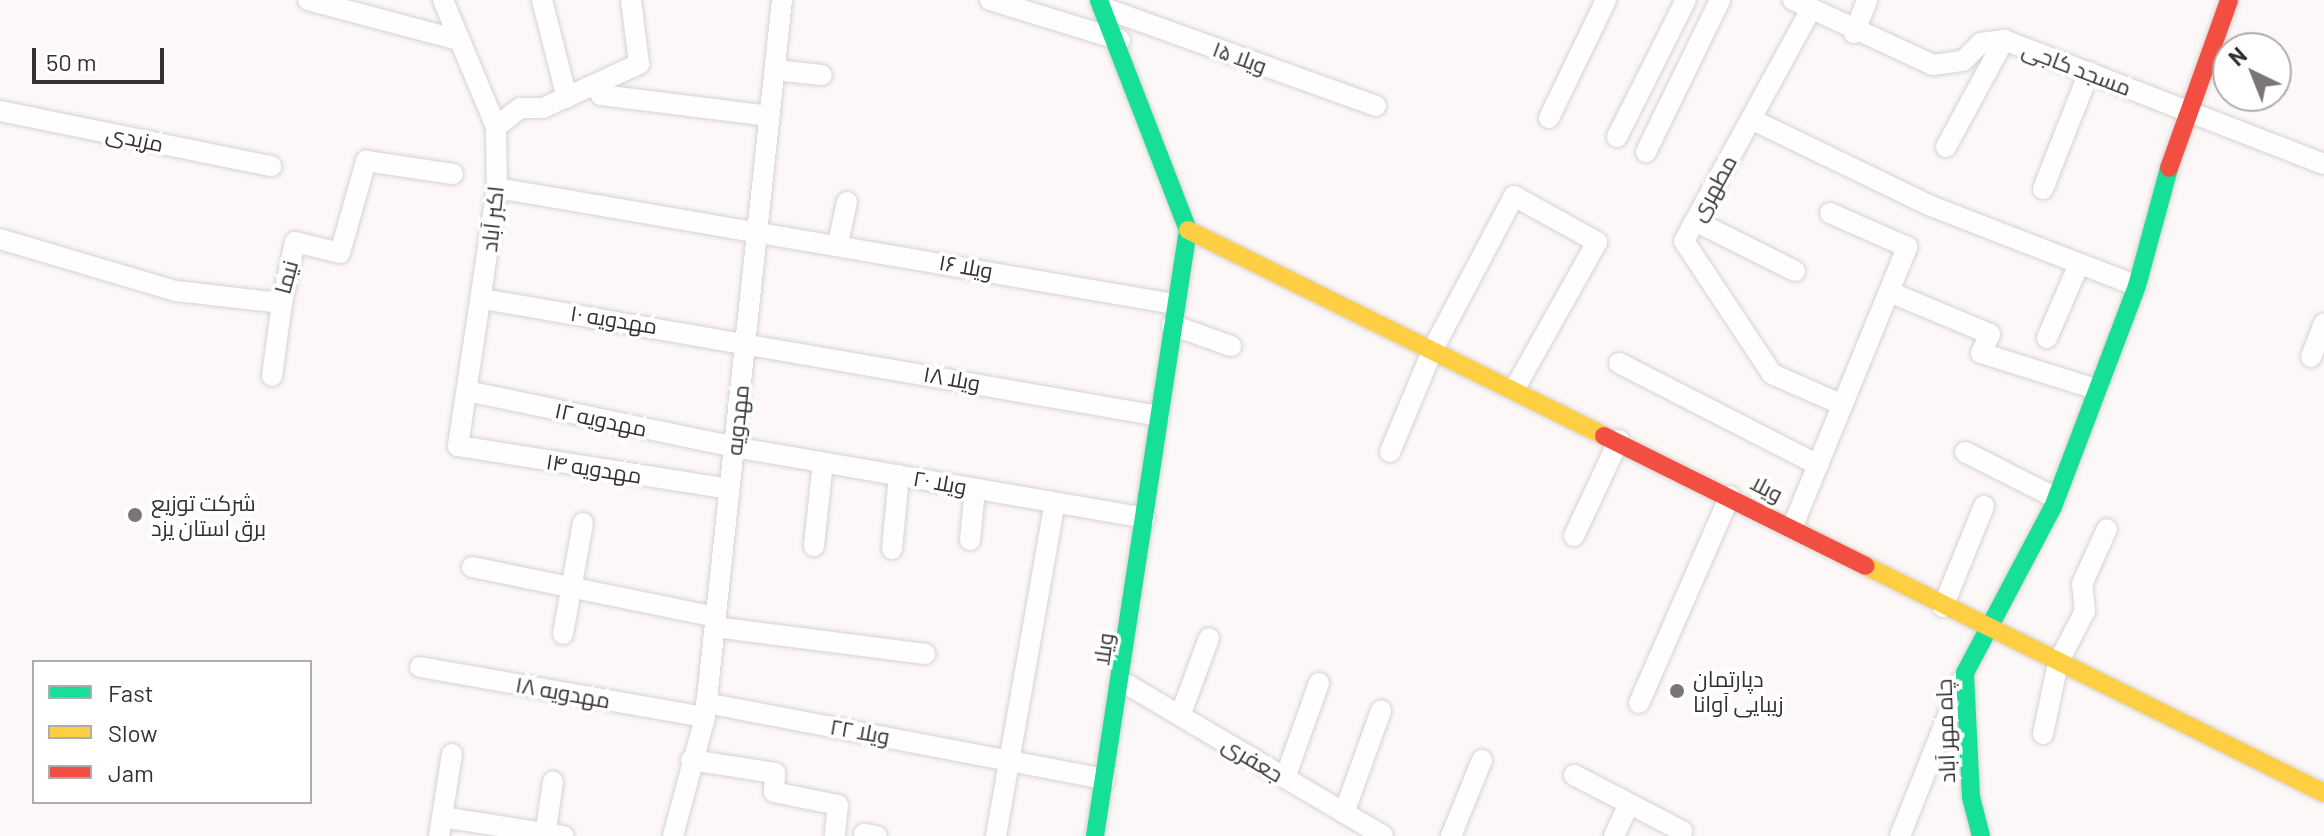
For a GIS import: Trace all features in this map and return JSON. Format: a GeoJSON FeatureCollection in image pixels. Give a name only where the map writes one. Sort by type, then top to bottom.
{"type":"FeatureCollection","features":[{"type":"Feature","properties":{"kind":"street"},"geometry":{"type":"LineString","coordinates":[[308,0],[458,40]]}},
{"type":"Feature","properties":{"kind":"street"},"geometry":{"type":"LineString","coordinates":[[542,0],[567,98]]}},
{"type":"Feature","properties":{"kind":"street"},"geometry":{"type":"LineString","coordinates":[[496,127],[520,108],[567,98],[639,64],[631,0]]}},
{"type":"Feature","properties":{"kind":"street","name":"مهدویه"},"geometry":{"type":"LineString","coordinates":[[673,836],[706,710],[782,0]]}},
{"type":"Feature","properties":{"kind":"street"},"geometry":{"type":"LineString","coordinates":[[990,0],[1120,40]]}},
{"type":"Feature","properties":{"kind":"street"},"geometry":{"type":"LineString","coordinates":[[1549,118],[1606,0]]}},
{"type":"Feature","properties":{"kind":"street"},"geometry":{"type":"LineString","coordinates":[[1617,137],[1686,0]]}},
{"type":"Feature","properties":{"kind":"street"},"geometry":{"type":"LineString","coordinates":[[1646,152],[1720,0]]}},
{"type":"Feature","properties":{"kind":"street"},"geometry":{"type":"LineString","coordinates":[[1854,33],[1867,0]]}},
{"type":"Feature","properties":{"kind":"street","name":"چاه مهر آباد"},"geometry":{"type":"LineString","coordinates":[[1981,836],[1971,797],[1965,673],[2056,498],[2137,286],[2185,111],[2229,0]]}},
{"type":"Feature","properties":{"kind":"street","name":"اکبر آباد"},"geometry":{"type":"LineString","coordinates":[[447,1],[458,40],[496,127],[497,188],[483,299],[458,446]]}},
{"type":"Feature","properties":{"kind":"street"},"geometry":{"type":"LineString","coordinates":[[1101,4],[1120,40],[1188,230]]}},
{"type":"Feature","properties":{"kind":"street","name":"ویلا ۱۵"},"geometry":{"type":"LineString","coordinates":[[1101,4],[1376,106]]}},
{"type":"Feature","properties":{"kind":"street","name":"مسجد کاجی"},"geometry":{"type":"LineString","coordinates":[[1801,5],[1854,33],[1933,65],[1963,61],[1981,43],[2004,40],[2185,111],[2321,156]]}},
{"type":"Feature","properties":{"kind":"street","name":"مطهری"},"geometry":{"type":"LineString","coordinates":[[1801,5],[1751,119],[1684,241],[1772,374],[1843,405]]}},
{"type":"Feature","properties":{"kind":"street"},"geometry":{"type":"LineString","coordinates":[[1946,147],[2004,40]]}},
{"type":"Feature","properties":{"kind":"street"},"geometry":{"type":"LineString","coordinates":[[775,70],[822,75]]}},
{"type":"Feature","properties":{"kind":"street"},"geometry":{"type":"LineString","coordinates":[[2043,189],[2089,72]]}},
{"type":"Feature","properties":{"kind":"street"},"geometry":{"type":"LineString","coordinates":[[598,84],[601,95],[770,116]]}},
{"type":"Feature","properties":{"kind":"street","name":"مزیدی"},"geometry":{"type":"LineString","coordinates":[[0,111],[271,166]]}},
{"type":"Feature","properties":{"kind":"street"},"geometry":{"type":"LineString","coordinates":[[1751,119],[1931,206],[2137,286]]}},
{"type":"Feature","properties":{"kind":"street","name":"نیما"},"geometry":{"type":"LineString","coordinates":[[0,239],[176,291],[282,303],[295,242],[340,253],[366,161],[453,174]]}},
{"type":"Feature","properties":{"kind":"street","name":"ویلا ۱۶"},"geometry":{"type":"LineString","coordinates":[[497,188],[758,228],[1173,314],[1231,346]]}},
{"type":"Feature","properties":{"kind":"street"},"geometry":{"type":"LineString","coordinates":[[1390,452],[1433,349],[1514,196],[1597,242],[1515,388]]}},
{"type":"Feature","properties":{"kind":"street"},"geometry":{"type":"LineString","coordinates":[[838,243],[847,202]]}},
{"type":"Feature","properties":{"kind":"street"},"geometry":{"type":"LineString","coordinates":[[1792,528],[1892,293],[1907,247],[1830,213]]}},
{"type":"Feature","properties":{"kind":"street"},"geometry":{"type":"LineString","coordinates":[[1695,221],[1795,271]]}},
{"type":"Feature","properties":{"kind":"street","name":"ویلا"},"geometry":{"type":"LineString","coordinates":[[1095,836],[1123,682],[1173,314],[1188,230],[1515,388],[1986,629],[2324,793]]}},
{"type":"Feature","properties":{"kind":"street"},"geometry":{"type":"LineString","coordinates":[[2047,338],[2079,264]]}},
{"type":"Feature","properties":{"kind":"street"},"geometry":{"type":"LineString","coordinates":[[1892,293],[1990,334],[1981,353],[2096,389]]}},
{"type":"Feature","properties":{"kind":"street","name":"مهدویه ۱۰"},"geometry":{"type":"LineString","coordinates":[[483,299],[746,340]]}},
{"type":"Feature","properties":{"kind":"street"},"geometry":{"type":"LineString","coordinates":[[272,376],[282,303]]}},
{"type":"Feature","properties":{"kind":"street"},"geometry":{"type":"LineString","coordinates":[[2311,357],[2324,323]]}},
{"type":"Feature","properties":{"kind":"street","name":"ویلا ۱۸"},"geometry":{"type":"LineString","coordinates":[[746,340],[1159,416]]}},
{"type":"Feature","properties":{"kind":"street"},"geometry":{"type":"LineString","coordinates":[[1619,363],[1818,465]]}},
{"type":"Feature","properties":{"kind":"street","name":"مهدویه ۱۲"},"geometry":{"type":"LineString","coordinates":[[467,391],[734,447]]}},
{"type":"Feature","properties":{"kind":"street"},"geometry":{"type":"LineString","coordinates":[[1574,536],[1619,440]]}},
{"type":"Feature","properties":{"kind":"street","name":"مهدویه ۱۴"},"geometry":{"type":"LineString","coordinates":[[458,446],[729,489]]}},
{"type":"Feature","properties":{"kind":"street","name":"ویلا ۲۰"},"geometry":{"type":"LineString","coordinates":[[734,447],[1145,518]]}},
{"type":"Feature","properties":{"kind":"street"},"geometry":{"type":"LineString","coordinates":[[1965,452],[2056,498]]}},
{"type":"Feature","properties":{"kind":"street"},"geometry":{"type":"LineString","coordinates":[[814,546],[823,462]]}},
{"type":"Feature","properties":{"kind":"street"},"geometry":{"type":"LineString","coordinates":[[892,549],[899,475]]}},
{"type":"Feature","properties":{"kind":"street"},"geometry":{"type":"LineString","coordinates":[[970,540],[975,489]]}},
{"type":"Feature","properties":{"kind":"street"},"geometry":{"type":"LineString","coordinates":[[1639,703],[1730,496]]}},
{"type":"Feature","properties":{"kind":"street"},"geometry":{"type":"LineString","coordinates":[[996,836],[1013,759],[1055,503]]}},
{"type":"Feature","properties":{"kind":"street"},"geometry":{"type":"LineString","coordinates":[[1943,607],[1984,506]]}},
{"type":"Feature","properties":{"kind":"street"},"geometry":{"type":"LineString","coordinates":[[563,634],[583,523]]}},
{"type":"Feature","properties":{"kind":"street"},"geometry":{"type":"LineString","coordinates":[[2043,734],[2058,663],[2085,611],[2082,584],[2107,529]]}},
{"type":"Feature","properties":{"kind":"street"},"geometry":{"type":"LineString","coordinates":[[472,567],[715,622],[925,654]]}},
{"type":"Feature","properties":{"kind":"street"},"geometry":{"type":"LineString","coordinates":[[1180,716],[1209,638]]}},
{"type":"Feature","properties":{"kind":"street","name":"مهدویه ۱۸"},"geometry":{"type":"LineString","coordinates":[[420,667],[706,710]]}},
{"type":"Feature","properties":{"kind":"street"},"geometry":{"type":"LineString","coordinates":[[1900,836],[1965,673]]}},
{"type":"Feature","properties":{"kind":"street","name":"جعفری"},"geometry":{"type":"LineString","coordinates":[[1123,682],[1383,836]]}},
{"type":"Feature","properties":{"kind":"street"},"geometry":{"type":"LineString","coordinates":[[1285,778],[1319,683]]}},
{"type":"Feature","properties":{"kind":"street","name":"ویلا ۲۲"},"geometry":{"type":"LineString","coordinates":[[706,710],[1013,759],[1105,779]]}},
{"type":"Feature","properties":{"kind":"street"},"geometry":{"type":"LineString","coordinates":[[1344,813],[1381,711]]}},
{"type":"Feature","properties":{"kind":"street"},"geometry":{"type":"LineString","coordinates":[[452,754],[440,826],[552,835],[553,782]]}},
{"type":"Feature","properties":{"kind":"street"},"geometry":{"type":"LineString","coordinates":[[691,760],[775,773],[774,792],[838,805],[835,836]]}},
{"type":"Feature","properties":{"kind":"street"},"geometry":{"type":"LineString","coordinates":[[1451,836],[1482,760]]}},
{"type":"Feature","properties":{"kind":"street"},"geometry":{"type":"LineString","coordinates":[[1574,775],[1682,831]]}},
{"type":"Feature","properties":{"kind":"street"},"geometry":{"type":"LineString","coordinates":[[1614,836],[1629,804]]}},
{"type":"Feature","properties":{"kind":"traffic: fast"},"geometry":{"type":"LineString","coordinates":[[1095,836],[1188,230],[1099,0]]}},
{"type":"Feature","properties":{"kind":"traffic: fast"},"geometry":{"type":"LineString","coordinates":[[1981,836],[1971,797],[1965,673],[2053,507],[2137,286],[2169,168]]}},
{"type":"Feature","properties":{"kind":"traffic: slow"},"geometry":{"type":"LineString","coordinates":[[1188,230],[1604,436]]}},
{"type":"Feature","properties":{"kind":"traffic: slow"},"geometry":{"type":"LineString","coordinates":[[1866,566],[2324,793]]}},
{"type":"Feature","properties":{"kind":"traffic: jam"},"geometry":{"type":"LineString","coordinates":[[2169,168],[2229,0]]}},
{"type":"Feature","properties":{"kind":"traffic: jam"},"geometry":{"type":"LineString","coordinates":[[1604,436],[1866,566]]}},
{"type":"Feature","properties":{"kind":"place","name":"شرکت توزیع برق استان یزد"},"geometry":{"type":"Point","coordinates":[135,515]}},
{"type":"Feature","properties":{"kind":"place","name":"دپارتمان زیبایی آوانا"},"geometry":{"type":"Point","coordinates":[1677,691]}}]}
